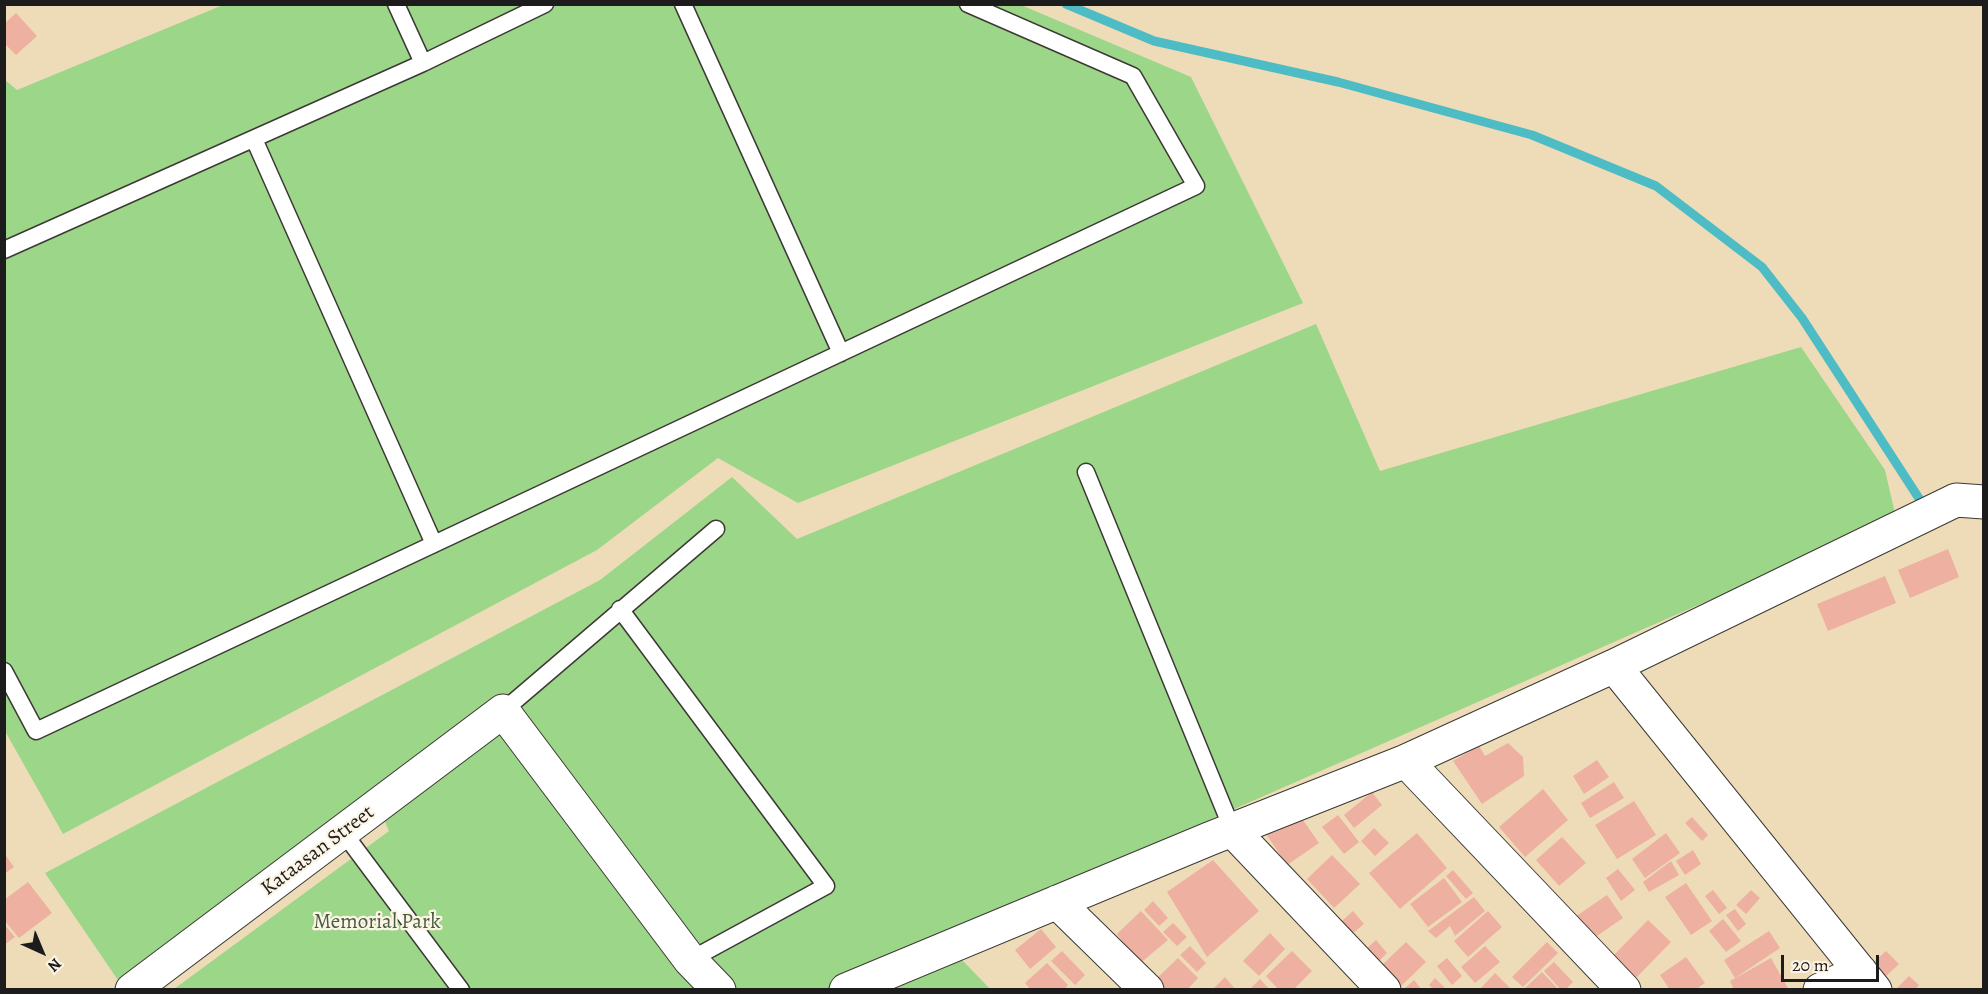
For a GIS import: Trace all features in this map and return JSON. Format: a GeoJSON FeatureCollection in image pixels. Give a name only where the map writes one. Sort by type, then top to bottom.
{"type":"FeatureCollection","features":[{"type":"Feature","properties":{"kind":"street"},"geometry":{"type":"LineString","coordinates":[[846,990],[1209,839],[1406,761],[1614,666],[1956,500],[1983,502]]}},
{"type":"Feature","properties":{"kind":"street"},"geometry":{"type":"LineString","coordinates":[[1614,666],[1867,980],[1820,990]]}},
{"type":"Feature","properties":{"kind":"street"},"geometry":{"type":"LineString","coordinates":[[503,711],[690,960],[719,990]]}},
{"type":"Feature","properties":{"kind":"street","name":"Kataasan Street"},"geometry":{"type":"LineString","coordinates":[[132,990],[503,711]]}},
{"type":"Feature","properties":{"kind":"street"},"geometry":{"type":"LineString","coordinates":[[1406,761],[1624,990]]}},
{"type":"Feature","properties":{"kind":"street"},"geometry":{"type":"LineString","coordinates":[[1233,831],[1384,990]]}},
{"type":"Feature","properties":{"kind":"street"},"geometry":{"type":"LineString","coordinates":[[1057,902],[1147,990]]}},
{"type":"Feature","properties":{"kind":"lane"},"geometry":{"type":"LineString","coordinates":[[396,4],[423,63]]}},
{"type":"Feature","properties":{"kind":"lane"},"geometry":{"type":"LineString","coordinates":[[4,250],[423,63],[545,4]]}},
{"type":"Feature","properties":{"kind":"lane"},"geometry":{"type":"LineString","coordinates":[[683,4],[841,353]]}},
{"type":"Feature","properties":{"kind":"lane"},"geometry":{"type":"LineString","coordinates":[[4,671],[36,731],[1196,186],[1133,76],[968,4]]}},
{"type":"Feature","properties":{"kind":"lane"},"geometry":{"type":"LineString","coordinates":[[254,139],[434,544]]}},
{"type":"Feature","properties":{"kind":"lane"},"geometry":{"type":"LineString","coordinates":[[1086,472],[1233,831]]}},
{"type":"Feature","properties":{"kind":"lane"},"geometry":{"type":"LineString","coordinates":[[503,711],[716,529]]}},
{"type":"Feature","properties":{"kind":"lane"},"geometry":{"type":"LineString","coordinates":[[620,609],[826,886],[690,960]]}},
{"type":"Feature","properties":{"kind":"lane"},"geometry":{"type":"LineString","coordinates":[[343,832],[461,990]]}},
{"type":"Feature","properties":{"kind":"green space"},"geometry":{"type":"Polygon","coordinates":[[[223,5],[1021,5],[1191,77],[1303,303],[798,503],[718,458],[597,550],[63,834],[5,731],[4,79],[17,90],[223,5]]]}},
{"type":"Feature","properties":{"kind":"green space","name":"Memorial Park"},"geometry":{"type":"Polygon","coordinates":[[[1316,324],[1380,471],[1801,347],[1885,470],[1896,518],[941,938],[990,989],[174,989],[389,831],[383,817],[124,989],[45,873],[600,580],[732,477],[797,539],[1316,324]]]}},
{"type":"Feature","properties":{"kind":"building"},"geometry":{"type":"Polygon","coordinates":[[[16,13],[37,36],[16,55],[4,43],[4,24],[16,13]]]}},
{"type":"Feature","properties":{"kind":"building"},"geometry":{"type":"Polygon","coordinates":[[[1948,549],[1959,577],[1910,598],[1898,570],[1948,549]]]}},
{"type":"Feature","properties":{"kind":"building"},"geometry":{"type":"Polygon","coordinates":[[[1885,576],[1896,603],[1828,631],[1817,604],[1885,576]]]}},
{"type":"Feature","properties":{"kind":"building"},"geometry":{"type":"Polygon","coordinates":[[[1508,743],[1523,757],[1524,776],[1482,804],[1453,761],[1479,746],[1485,756],[1508,743]]]}},
{"type":"Feature","properties":{"kind":"building"},"geometry":{"type":"Polygon","coordinates":[[[1597,760],[1609,777],[1584,794],[1573,776],[1597,760]]]}},
{"type":"Feature","properties":{"kind":"building"},"geometry":{"type":"Polygon","coordinates":[[[1614,782],[1624,798],[1590,818],[1581,803],[1614,782]]]}},
{"type":"Feature","properties":{"kind":"building"},"geometry":{"type":"Polygon","coordinates":[[[1543,789],[1568,820],[1525,857],[1499,827],[1543,789]]]}},
{"type":"Feature","properties":{"kind":"building"},"geometry":{"type":"Polygon","coordinates":[[[1372,792],[1382,805],[1354,828],[1344,815],[1372,792]]]}},
{"type":"Feature","properties":{"kind":"building"},"geometry":{"type":"Polygon","coordinates":[[[1634,801],[1656,835],[1617,859],[1595,825],[1634,801]]]}},
{"type":"Feature","properties":{"kind":"building"},"geometry":{"type":"Polygon","coordinates":[[[1296,810],[1319,843],[1287,865],[1264,831],[1296,810]]]}},
{"type":"Feature","properties":{"kind":"building"},"geometry":{"type":"Polygon","coordinates":[[[1338,815],[1359,842],[1344,854],[1322,827],[1338,815]]]}},
{"type":"Feature","properties":{"kind":"building"},"geometry":{"type":"Polygon","coordinates":[[[1692,817],[1708,835],[1702,841],[1685,823],[1692,817]]]}},
{"type":"Feature","properties":{"kind":"building"},"geometry":{"type":"Polygon","coordinates":[[[1374,828],[1389,843],[1375,856],[1361,841],[1374,828]]]}},
{"type":"Feature","properties":{"kind":"building"},"geometry":{"type":"Polygon","coordinates":[[[1417,833],[1447,868],[1400,909],[1369,873],[1417,833]]]}},
{"type":"Feature","properties":{"kind":"building"},"geometry":{"type":"Polygon","coordinates":[[[1666,833],[1680,853],[1645,878],[1632,859],[1666,833]]]}},
{"type":"Feature","properties":{"kind":"building"},"geometry":{"type":"Polygon","coordinates":[[[1562,837],[1586,863],[1559,886],[1536,860],[1562,837]]]}},
{"type":"Feature","properties":{"kind":"building"},"geometry":{"type":"Polygon","coordinates":[[[1693,850],[1701,864],[1685,875],[1676,861],[1693,850]]]}},
{"type":"Feature","properties":{"kind":"building"},"geometry":{"type":"Polygon","coordinates":[[[4,853],[14,867],[4,874],[4,853]]]}},
{"type":"Feature","properties":{"kind":"building"},"geometry":{"type":"Polygon","coordinates":[[[1332,855],[1360,884],[1334,908],[1307,879],[1332,855]]]}},
{"type":"Feature","properties":{"kind":"building"},"geometry":{"type":"Polygon","coordinates":[[[1213,860],[1259,911],[1207,957],[1167,892],[1213,860]]]}},
{"type":"Feature","properties":{"kind":"building"},"geometry":{"type":"Polygon","coordinates":[[[1671,861],[1679,875],[1649,892],[1643,882],[1671,861]]]}},
{"type":"Feature","properties":{"kind":"building"},"geometry":{"type":"Polygon","coordinates":[[[1618,869],[1635,890],[1621,901],[1606,878],[1618,869]]]}},
{"type":"Feature","properties":{"kind":"building"},"geometry":{"type":"Polygon","coordinates":[[[1453,870],[1473,893],[1466,899],[1446,876],[1453,870]]]}},
{"type":"Feature","properties":{"kind":"building"},"geometry":{"type":"Polygon","coordinates":[[[1444,878],[1462,902],[1428,927],[1410,904],[1444,878]]]}},
{"type":"Feature","properties":{"kind":"building"},"geometry":{"type":"Polygon","coordinates":[[[28,882],[52,913],[19,938],[4,920],[4,900],[28,882]]]}},
{"type":"Feature","properties":{"kind":"building"},"geometry":{"type":"Polygon","coordinates":[[[1686,883],[1712,921],[1691,935],[1665,897],[1686,883]]]}},
{"type":"Feature","properties":{"kind":"building"},"geometry":{"type":"Polygon","coordinates":[[[1713,890],[1727,908],[1719,914],[1705,896],[1713,890]]]}},
{"type":"Feature","properties":{"kind":"building"},"geometry":{"type":"Polygon","coordinates":[[[1751,890],[1760,898],[1746,914],[1736,905],[1751,890]]]}},
{"type":"Feature","properties":{"kind":"building"},"geometry":{"type":"Polygon","coordinates":[[[1607,895],[1623,918],[1588,942],[1572,919],[1607,895]]]}},
{"type":"Feature","properties":{"kind":"building"},"geometry":{"type":"Polygon","coordinates":[[[1474,897],[1485,911],[1455,936],[1450,926],[1436,938],[1428,931],[1474,897]]]}},
{"type":"Feature","properties":{"kind":"building"},"geometry":{"type":"Polygon","coordinates":[[[1153,901],[1168,918],[1159,926],[1144,910],[1153,901]]]}},
{"type":"Feature","properties":{"kind":"building"},"geometry":{"type":"Polygon","coordinates":[[[1735,909],[1746,924],[1738,931],[1726,915],[1735,909]]]}},
{"type":"Feature","properties":{"kind":"building"},"geometry":{"type":"Polygon","coordinates":[[[1141,911],[1168,940],[1138,965],[1117,934],[1141,911]]]}},
{"type":"Feature","properties":{"kind":"building"},"geometry":{"type":"Polygon","coordinates":[[[1353,911],[1364,924],[1345,940],[1334,928],[1353,911]]]}},
{"type":"Feature","properties":{"kind":"building"},"geometry":{"type":"Polygon","coordinates":[[[1488,911],[1502,927],[1468,957],[1454,941],[1488,911]]]}},
{"type":"Feature","properties":{"kind":"building"},"geometry":{"type":"Polygon","coordinates":[[[1723,919],[1741,941],[1726,952],[1709,931],[1723,919]]]}},
{"type":"Feature","properties":{"kind":"building"},"geometry":{"type":"Polygon","coordinates":[[[1648,920],[1671,942],[1636,978],[1613,956],[1648,920]]]}},
{"type":"Feature","properties":{"kind":"building"},"geometry":{"type":"Polygon","coordinates":[[[1173,923],[1187,937],[1177,946],[1163,932],[1173,923]]]}},
{"type":"Feature","properties":{"kind":"building"},"geometry":{"type":"Polygon","coordinates":[[[4,924],[15,937],[4,945],[4,924]]]}},
{"type":"Feature","properties":{"kind":"building"},"geometry":{"type":"Polygon","coordinates":[[[1041,929],[1056,947],[1030,969],[1015,950],[1041,929]]]}},
{"type":"Feature","properties":{"kind":"building"},"geometry":{"type":"Polygon","coordinates":[[[1769,931],[1780,948],[1735,978],[1724,960],[1769,931]]]}},
{"type":"Feature","properties":{"kind":"building"},"geometry":{"type":"Polygon","coordinates":[[[1270,933],[1285,949],[1259,976],[1243,961],[1270,933]]]}},
{"type":"Feature","properties":{"kind":"building"},"geometry":{"type":"Polygon","coordinates":[[[1376,940],[1387,953],[1378,962],[1366,949],[1376,940]]]}},
{"type":"Feature","properties":{"kind":"building"},"geometry":{"type":"Polygon","coordinates":[[[1406,942],[1426,962],[1400,987],[1380,967],[1406,942]]]}},
{"type":"Feature","properties":{"kind":"building"},"geometry":{"type":"Polygon","coordinates":[[[1547,942],[1558,953],[1523,987],[1512,977],[1547,942]]]}},
{"type":"Feature","properties":{"kind":"building"},"geometry":{"type":"Polygon","coordinates":[[[1190,946],[1206,963],[1197,972],[1180,955],[1190,946]]]}},
{"type":"Feature","properties":{"kind":"building"},"geometry":{"type":"Polygon","coordinates":[[[1485,946],[1500,962],[1475,983],[1461,967],[1485,946]]]}},
{"type":"Feature","properties":{"kind":"building"},"geometry":{"type":"Polygon","coordinates":[[[1062,951],[1085,975],[1075,985],[1051,961],[1062,951]]]}},
{"type":"Feature","properties":{"kind":"building"},"geometry":{"type":"Polygon","coordinates":[[[1292,951],[1312,971],[1293,990],[1279,990],[1266,976],[1292,951]]]}},
{"type":"Feature","properties":{"kind":"building"},"geometry":{"type":"Polygon","coordinates":[[[1886,951],[1899,964],[1884,978],[1871,965],[1886,951]]]}},
{"type":"Feature","properties":{"kind":"building"},"geometry":{"type":"Polygon","coordinates":[[[1686,957],[1705,983],[1695,990],[1670,990],[1660,975],[1686,957]]]}},
{"type":"Feature","properties":{"kind":"building"},"geometry":{"type":"Polygon","coordinates":[[[1178,958],[1198,978],[1187,990],[1157,990],[1151,984],[1178,958]]]}},
{"type":"Feature","properties":{"kind":"building"},"geometry":{"type":"Polygon","coordinates":[[[1447,958],[1462,976],[1452,985],[1437,966],[1447,958]]]}},
{"type":"Feature","properties":{"kind":"building"},"geometry":{"type":"Polygon","coordinates":[[[1771,958],[1789,990],[1734,990],[1730,981],[1771,958]]]}},
{"type":"Feature","properties":{"kind":"building"},"geometry":{"type":"Polygon","coordinates":[[[1554,962],[1573,982],[1565,990],[1561,990],[1544,971],[1554,962]]]}},
{"type":"Feature","properties":{"kind":"building"},"geometry":{"type":"Polygon","coordinates":[[[1047,963],[1068,985],[1064,990],[1031,990],[1025,983],[1047,963]]]}},
{"type":"Feature","properties":{"kind":"building"},"geometry":{"type":"Polygon","coordinates":[[[1542,972],[1559,990],[1523,990],[1542,972]]]}},
{"type":"Feature","properties":{"kind":"building"},"geometry":{"type":"Polygon","coordinates":[[[1495,973],[1512,990],[1479,990],[1495,973]]]}},
{"type":"Feature","properties":{"kind":"building"},"geometry":{"type":"Polygon","coordinates":[[[1909,976],[1919,985],[1915,990],[1895,990],[1909,976]]]}},
{"type":"Feature","properties":{"kind":"building"},"geometry":{"type":"Polygon","coordinates":[[[1225,977],[1236,990],[1212,990],[1225,977]]]}},
{"type":"Feature","properties":{"kind":"building"},"geometry":{"type":"Polygon","coordinates":[[[1435,978],[1447,990],[1434,990],[1429,985],[1435,978]]]}},
{"type":"Feature","properties":{"kind":"building"},"geometry":{"type":"Polygon","coordinates":[[[1260,979],[1270,990],[1249,990],[1260,979]]]}},
{"type":"Feature","properties":{"kind":"building"},"geometry":{"type":"Polygon","coordinates":[[[1414,980],[1422,990],[1403,990],[1414,980]]]}},
{"type":"Feature","properties":{"kind":"waterway"},"geometry":{"type":"LineString","coordinates":[[1066,4],[1154,41],[1338,82],[1532,135],[1656,186],[1762,267],[1802,318],[1922,503],[1929,502]]}}]}
